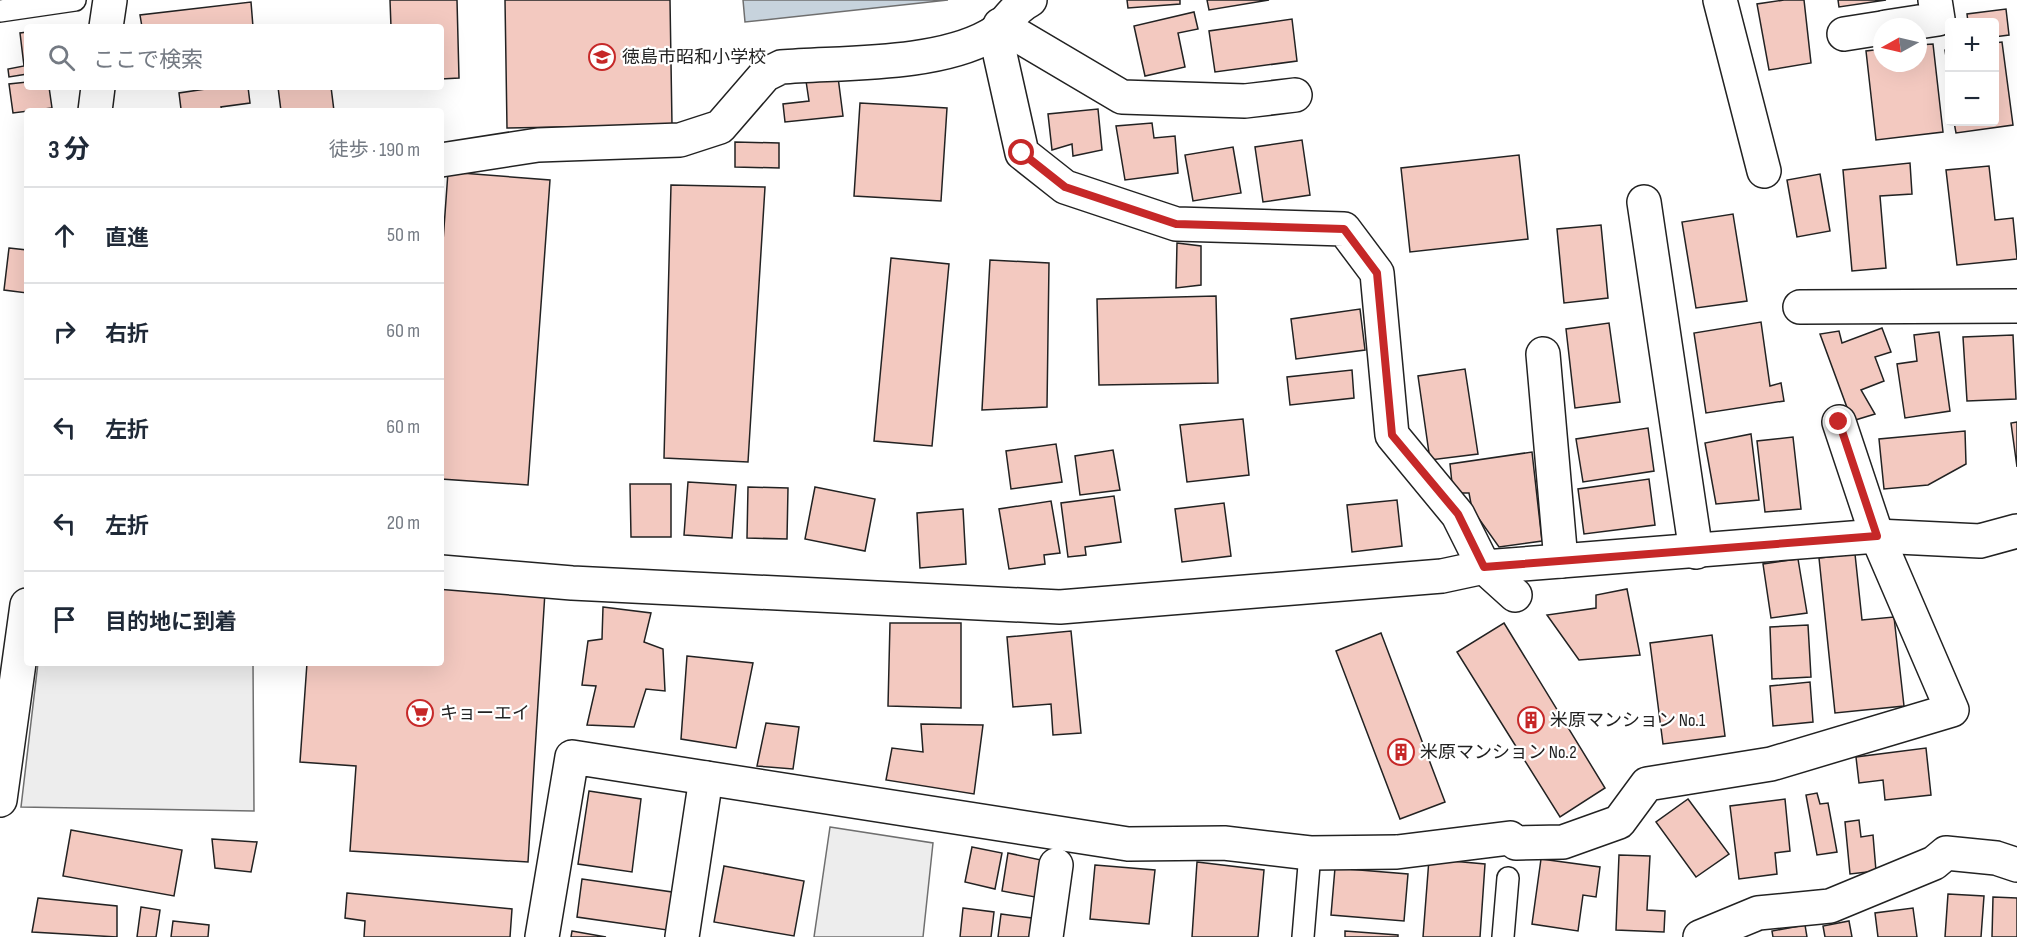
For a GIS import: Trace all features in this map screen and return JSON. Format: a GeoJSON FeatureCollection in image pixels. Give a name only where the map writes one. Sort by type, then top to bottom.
{"type":"FeatureCollection","features":[{"type":"Feature","properties":{"kind":"street"},"geometry":{"type":"LineString","coordinates":[[106,24],[110,0]]}},
{"type":"Feature","properties":{"kind":"street"},"geometry":{"type":"LineString","coordinates":[[444,160],[538,145],[680,140],[720,127],[765,75],[781,67],[946,53],[995,30],[1017,6],[1030,0]]}},
{"type":"Feature","properties":{"kind":"street"},"geometry":{"type":"LineString","coordinates":[[1720,0],[1764,171]]}},
{"type":"Feature","properties":{"kind":"street"},"geometry":{"type":"LineString","coordinates":[[1927,21],[1938,19],[1935,0]]}},
{"type":"Feature","properties":{"kind":"street"},"geometry":{"type":"LineString","coordinates":[[1844,34],[1873,29]]}},
{"type":"Feature","properties":{"kind":"street"},"geometry":{"type":"LineString","coordinates":[[995,30],[1122,97],[1245,101],[1294,95]]}},
{"type":"Feature","properties":{"kind":"street"},"geometry":{"type":"LineString","coordinates":[[995,30],[1022,153],[1065,187],[1176,224],[1344,229],[1377,273],[1392,435],[1458,514],[1484,567],[1515,595]]}},
{"type":"Feature","properties":{"kind":"street"},"geometry":{"type":"LineString","coordinates":[[94,108],[98,90]]}},
{"type":"Feature","properties":{"kind":"street"},"geometry":{"type":"LineString","coordinates":[[1644,202],[1696,552]]}},
{"type":"Feature","properties":{"kind":"street"},"geometry":{"type":"LineString","coordinates":[[1800,307],[2017,306]]}},
{"type":"Feature","properties":{"kind":"street"},"geometry":{"type":"LineString","coordinates":[[1543,354],[1561,561]]}},
{"type":"Feature","properties":{"kind":"street"},"geometry":{"type":"LineString","coordinates":[[542,937],[572,757],[1128,844],[1224,843],[1310,853],[1397,852],[1510,838],[1516,843],[1563,842],[1619,822],[1647,784],[1771,764],[1952,710],[1877,536],[1839,422]]}},
{"type":"Feature","properties":{"kind":"street"},"geometry":{"type":"LineString","coordinates":[[444,572],[572,583],[1060,607],[1442,576],[1484,567],[1877,536],[1980,541],[2017,531]]}},
{"type":"Feature","properties":{"kind":"street"},"geometry":{"type":"LineString","coordinates":[[0,800],[24,627]]}},
{"type":"Feature","properties":{"kind":"street"},"geometry":{"type":"LineString","coordinates":[[682,937],[706,778]]}},
{"type":"Feature","properties":{"kind":"street"},"geometry":{"type":"LineString","coordinates":[[1700,937],[1758,914],[1830,906],[1934,863],[1946,853],[1996,858],[2017,865]]}},
{"type":"Feature","properties":{"kind":"street"},"geometry":{"type":"LineString","coordinates":[[1046,937],[1056,865]]}},
{"type":"Feature","properties":{"kind":"lane"},"geometry":{"type":"LineString","coordinates":[[0,11],[75,0]]}},
{"type":"Feature","properties":{"kind":"lane"},"geometry":{"type":"LineString","coordinates":[[1303,937],[1310,853]]}},
{"type":"Feature","properties":{"kind":"lane"},"geometry":{"type":"LineString","coordinates":[[1503,937],[1508,878]]}},
{"type":"Feature","properties":{"kind":"shaded area"},"geometry":{"type":"Polygon","coordinates":[[[743,0],[948,0],[745,22],[743,0]]]}},
{"type":"Feature","properties":{"kind":"shaded area"},"geometry":{"type":"Polygon","coordinates":[[[38,666],[253,666],[254,811],[21,807],[38,666]]]}},
{"type":"Feature","properties":{"kind":"shaded area"},"geometry":{"type":"Polygon","coordinates":[[[830,827],[933,843],[923,937],[814,937],[830,827]]]}},
{"type":"Feature","properties":{"kind":"building"},"geometry":{"type":"Polygon","coordinates":[[[390,0],[457,0],[459,78],[444,79],[444,24],[391,24],[390,0]]]}},
{"type":"Feature","properties":{"kind":"building"},"geometry":{"type":"Polygon","coordinates":[[[505,0],[670,0],[672,125],[507,128],[505,0]]]}},
{"type":"Feature","properties":{"kind":"building"},"geometry":{"type":"Polygon","coordinates":[[[1127,0],[1180,0],[1180,4],[1128,8],[1127,0]]]}},
{"type":"Feature","properties":{"kind":"building"},"geometry":{"type":"Polygon","coordinates":[[[1207,0],[1269,0],[1209,10],[1207,0]]]}},
{"type":"Feature","properties":{"kind":"building"},"geometry":{"type":"Polygon","coordinates":[[[1804,0],[1811,63],[1769,70],[1757,4],[1804,0]]]}},
{"type":"Feature","properties":{"kind":"building"},"geometry":{"type":"Polygon","coordinates":[[[1838,0],[1886,0],[1839,7],[1838,0]]]}},
{"type":"Feature","properties":{"kind":"building"},"geometry":{"type":"Polygon","coordinates":[[[251,2],[253,24],[142,24],[140,15],[251,2]]]}},
{"type":"Feature","properties":{"kind":"building"},"geometry":{"type":"Polygon","coordinates":[[[2006,9],[2009,35],[1999,36],[1999,18],[1968,18],[1967,14],[2006,9]]]}},
{"type":"Feature","properties":{"kind":"building"},"geometry":{"type":"Polygon","coordinates":[[[1194,12],[1198,29],[1178,33],[1185,67],[1145,76],[1134,26],[1194,12]]]}},
{"type":"Feature","properties":{"kind":"building"},"geometry":{"type":"Polygon","coordinates":[[[1292,19],[1297,61],[1215,72],[1209,31],[1292,19]]]}},
{"type":"Feature","properties":{"kind":"building"},"geometry":{"type":"Polygon","coordinates":[[[24,32],[24,66],[20,33],[24,32]]]}},
{"type":"Feature","properties":{"kind":"building"},"geometry":{"type":"Polygon","coordinates":[[[1999,42],[2002,42],[2013,125],[1956,133],[1955,126],[1999,126],[1999,42]]]}},
{"type":"Feature","properties":{"kind":"building"},"geometry":{"type":"Polygon","coordinates":[[[1927,44],[1933,44],[1943,132],[1876,140],[1866,51],[1873,50],[1873,72],[1927,72],[1927,44]]]}},
{"type":"Feature","properties":{"kind":"building"},"geometry":{"type":"Polygon","coordinates":[[[24,66],[24,74],[9,77],[8,69],[24,66]]]}},
{"type":"Feature","properties":{"kind":"building"},"geometry":{"type":"Polygon","coordinates":[[[838,77],[843,116],[785,122],[783,104],[809,101],[806,81],[838,77]]]}},
{"type":"Feature","properties":{"kind":"building"},"geometry":{"type":"Polygon","coordinates":[[[24,82],[24,90],[49,90],[52,108],[24,108],[24,112],[13,113],[9,84],[24,82]]]}},
{"type":"Feature","properties":{"kind":"building"},"geometry":{"type":"Polygon","coordinates":[[[199,90],[248,90],[250,103],[221,108],[181,108],[179,93],[199,90]]]}},
{"type":"Feature","properties":{"kind":"building"},"geometry":{"type":"Polygon","coordinates":[[[278,90],[331,90],[334,108],[281,108],[278,90]]]}},
{"type":"Feature","properties":{"kind":"building"},"geometry":{"type":"Polygon","coordinates":[[[860,103],[947,108],[941,201],[854,196],[860,103]]]}},
{"type":"Feature","properties":{"kind":"building"},"geometry":{"type":"Polygon","coordinates":[[[1098,109],[1102,150],[1073,156],[1072,144],[1052,150],[1048,114],[1098,109]]]}},
{"type":"Feature","properties":{"kind":"building"},"geometry":{"type":"Polygon","coordinates":[[[1152,123],[1154,138],[1175,136],[1178,173],[1125,180],[1116,126],[1152,123]]]}},
{"type":"Feature","properties":{"kind":"building"},"geometry":{"type":"Polygon","coordinates":[[[1302,140],[1310,195],[1263,202],[1255,147],[1302,140]]]}},
{"type":"Feature","properties":{"kind":"building"},"geometry":{"type":"Polygon","coordinates":[[[735,142],[779,143],[779,168],[735,167],[735,142]]]}},
{"type":"Feature","properties":{"kind":"building"},"geometry":{"type":"Polygon","coordinates":[[[1233,147],[1241,193],[1193,201],[1185,155],[1233,147]]]}},
{"type":"Feature","properties":{"kind":"building"},"geometry":{"type":"Polygon","coordinates":[[[1519,155],[1528,239],[1410,252],[1401,168],[1519,155]]]}},
{"type":"Feature","properties":{"kind":"building"},"geometry":{"type":"Polygon","coordinates":[[[1910,163],[1912,194],[1880,196],[1886,268],[1852,271],[1843,170],[1910,163]]]}},
{"type":"Feature","properties":{"kind":"building"},"geometry":{"type":"Polygon","coordinates":[[[1989,166],[1995,220],[2013,218],[2017,259],[1957,265],[1946,170],[1989,166]]]}},
{"type":"Feature","properties":{"kind":"building"},"geometry":{"type":"Polygon","coordinates":[[[448,172],[550,180],[528,485],[444,479],[444,227],[448,172]]]}},
{"type":"Feature","properties":{"kind":"building"},"geometry":{"type":"Polygon","coordinates":[[[1820,174],[1830,231],[1797,237],[1787,180],[1820,174]]]}},
{"type":"Feature","properties":{"kind":"building"},"geometry":{"type":"Polygon","coordinates":[[[671,185],[765,187],[748,462],[664,458],[671,185]]]}},
{"type":"Feature","properties":{"kind":"building"},"geometry":{"type":"Polygon","coordinates":[[[1733,214],[1747,301],[1696,308],[1682,222],[1733,214]]]}},
{"type":"Feature","properties":{"kind":"building"},"geometry":{"type":"Polygon","coordinates":[[[1601,225],[1608,298],[1564,303],[1557,229],[1601,225]]]}},
{"type":"Feature","properties":{"kind":"building"},"geometry":{"type":"Polygon","coordinates":[[[1177,243],[1201,246],[1201,285],[1176,288],[1177,243]]]}},
{"type":"Feature","properties":{"kind":"building"},"geometry":{"type":"Polygon","coordinates":[[[9,248],[24,250],[24,293],[4,290],[9,248]]]}},
{"type":"Feature","properties":{"kind":"building"},"geometry":{"type":"Polygon","coordinates":[[[891,258],[949,264],[932,446],[874,441],[891,258]]]}},
{"type":"Feature","properties":{"kind":"building"},"geometry":{"type":"Polygon","coordinates":[[[990,260],[1049,263],[1047,407],[982,410],[990,260]]]}},
{"type":"Feature","properties":{"kind":"building"},"geometry":{"type":"Polygon","coordinates":[[[1216,296],[1218,383],[1099,385],[1097,299],[1216,296]]]}},
{"type":"Feature","properties":{"kind":"building"},"geometry":{"type":"Polygon","coordinates":[[[1360,309],[1365,350],[1296,359],[1291,319],[1360,309]]]}},
{"type":"Feature","properties":{"kind":"building"},"geometry":{"type":"Polygon","coordinates":[[[1761,322],[1770,386],[1781,383],[1784,401],[1706,413],[1694,333],[1761,322]]]}},
{"type":"Feature","properties":{"kind":"building"},"geometry":{"type":"Polygon","coordinates":[[[1609,323],[1620,402],[1575,408],[1566,329],[1609,323]]]}},
{"type":"Feature","properties":{"kind":"building"},"geometry":{"type":"Polygon","coordinates":[[[1882,328],[1891,352],[1875,357],[1884,381],[1861,390],[1875,414],[1852,421],[1820,334],[1839,331],[1842,343],[1882,328]]]}},
{"type":"Feature","properties":{"kind":"building"},"geometry":{"type":"Polygon","coordinates":[[[1939,332],[1950,411],[1905,418],[1897,364],[1917,361],[1914,335],[1939,332]]]}},
{"type":"Feature","properties":{"kind":"building"},"geometry":{"type":"Polygon","coordinates":[[[2013,335],[2016,399],[1967,401],[1963,337],[2013,335]]]}},
{"type":"Feature","properties":{"kind":"building"},"geometry":{"type":"Polygon","coordinates":[[[1465,369],[1478,454],[1430,460],[1418,376],[1465,369]]]}},
{"type":"Feature","properties":{"kind":"building"},"geometry":{"type":"Polygon","coordinates":[[[1352,370],[1354,398],[1290,405],[1287,377],[1352,370]]]}},
{"type":"Feature","properties":{"kind":"building"},"geometry":{"type":"Polygon","coordinates":[[[1243,419],[1249,475],[1187,482],[1180,425],[1243,419]]]}},
{"type":"Feature","properties":{"kind":"building"},"geometry":{"type":"Polygon","coordinates":[[[2017,422],[2017,467],[2011,423],[2017,422]]]}},
{"type":"Feature","properties":{"kind":"building"},"geometry":{"type":"Polygon","coordinates":[[[1648,428],[1654,471],[1583,482],[1576,439],[1648,428]]]}},
{"type":"Feature","properties":{"kind":"building"},"geometry":{"type":"Polygon","coordinates":[[[1965,431],[1966,464],[1928,485],[1884,489],[1879,439],[1965,431]]]}},
{"type":"Feature","properties":{"kind":"building"},"geometry":{"type":"Polygon","coordinates":[[[1751,434],[1759,500],[1716,504],[1705,443],[1751,434]]]}},
{"type":"Feature","properties":{"kind":"building"},"geometry":{"type":"Polygon","coordinates":[[[1793,437],[1801,509],[1765,512],[1757,441],[1793,437]]]}},
{"type":"Feature","properties":{"kind":"building"},"geometry":{"type":"Polygon","coordinates":[[[1056,444],[1062,482],[1011,489],[1006,451],[1056,444]]]}},
{"type":"Feature","properties":{"kind":"building"},"geometry":{"type":"Polygon","coordinates":[[[1113,450],[1120,490],[1080,495],[1075,456],[1113,450]]]}},
{"type":"Feature","properties":{"kind":"building"},"geometry":{"type":"Polygon","coordinates":[[[1532,452],[1542,541],[1499,547],[1472,509],[1469,493],[1453,493],[1450,464],[1532,452]]]}},
{"type":"Feature","properties":{"kind":"building"},"geometry":{"type":"Polygon","coordinates":[[[1649,479],[1655,525],[1584,534],[1578,489],[1649,479]]]}},
{"type":"Feature","properties":{"kind":"building"},"geometry":{"type":"Polygon","coordinates":[[[688,482],[736,485],[732,538],[684,535],[688,482]]]}},
{"type":"Feature","properties":{"kind":"building"},"geometry":{"type":"Polygon","coordinates":[[[630,484],[671,484],[671,537],[631,537],[630,484]]]}},
{"type":"Feature","properties":{"kind":"building"},"geometry":{"type":"Polygon","coordinates":[[[748,487],[788,488],[787,539],[747,538],[748,487]]]}},
{"type":"Feature","properties":{"kind":"building"},"geometry":{"type":"Polygon","coordinates":[[[815,487],[875,499],[865,551],[805,539],[815,487]]]}},
{"type":"Feature","properties":{"kind":"building"},"geometry":{"type":"Polygon","coordinates":[[[1114,496],[1121,542],[1085,547],[1086,555],[1068,557],[1061,503],[1114,496]]]}},
{"type":"Feature","properties":{"kind":"building"},"geometry":{"type":"Polygon","coordinates":[[[1397,500],[1402,546],[1352,552],[1347,505],[1397,500]]]}},
{"type":"Feature","properties":{"kind":"building"},"geometry":{"type":"Polygon","coordinates":[[[1051,501],[1060,553],[1044,555],[1045,564],[1009,569],[999,509],[1051,501]]]}},
{"type":"Feature","properties":{"kind":"building"},"geometry":{"type":"Polygon","coordinates":[[[1224,503],[1231,556],[1182,562],[1175,509],[1224,503]]]}},
{"type":"Feature","properties":{"kind":"building"},"geometry":{"type":"Polygon","coordinates":[[[963,509],[966,564],[920,568],[917,513],[963,509]]]}},
{"type":"Feature","properties":{"kind":"building"},"geometry":{"type":"Polygon","coordinates":[[[1855,554],[1862,620],[1894,617],[1904,706],[1835,713],[1819,558],[1855,554]]]}},
{"type":"Feature","properties":{"kind":"building"},"geometry":{"type":"Polygon","coordinates":[[[1798,559],[1807,613],[1771,618],[1763,564],[1798,559]]]}},
{"type":"Feature","properties":{"kind":"building","name":"キョーエイ"},"geometry":{"type":"Polygon","coordinates":[[[444,586],[545,592],[528,862],[350,851],[356,766],[300,762],[307,666],[444,666],[444,586]]]}},
{"type":"Feature","properties":{"kind":"building"},"geometry":{"type":"Polygon","coordinates":[[[1627,589],[1640,655],[1579,660],[1547,615],[1596,608],[1596,595],[1627,589]]]}},
{"type":"Feature","properties":{"kind":"building"},"geometry":{"type":"Polygon","coordinates":[[[603,607],[651,613],[644,642],[663,649],[665,691],[646,689],[634,727],[587,725],[596,686],[582,685],[588,641],[602,639],[603,607]]]}},
{"type":"Feature","properties":{"kind":"building"},"geometry":{"type":"Polygon","coordinates":[[[890,623],[961,623],[961,708],[888,706],[890,623]]]}},
{"type":"Feature","properties":{"kind":"building","name":"米原マンション No.1"},"geometry":{"type":"Polygon","coordinates":[[[1504,623],[1605,788],[1560,817],[1457,652],[1504,623]]]}},
{"type":"Feature","properties":{"kind":"building"},"geometry":{"type":"Polygon","coordinates":[[[1808,625],[1811,677],[1772,679],[1770,627],[1808,625]]]}},
{"type":"Feature","properties":{"kind":"building"},"geometry":{"type":"Polygon","coordinates":[[[1071,631],[1081,733],[1053,735],[1051,704],[1013,707],[1007,637],[1071,631]]]}},
{"type":"Feature","properties":{"kind":"building","name":"米原マンション No.2"},"geometry":{"type":"Polygon","coordinates":[[[1381,633],[1445,802],[1400,819],[1336,651],[1381,633]]]}},
{"type":"Feature","properties":{"kind":"building"},"geometry":{"type":"Polygon","coordinates":[[[1712,635],[1725,736],[1663,744],[1650,643],[1712,635]]]}},
{"type":"Feature","properties":{"kind":"building"},"geometry":{"type":"Polygon","coordinates":[[[687,656],[753,663],[736,748],[681,739],[687,656]]]}},
{"type":"Feature","properties":{"kind":"building"},"geometry":{"type":"Polygon","coordinates":[[[1810,682],[1813,722],[1773,726],[1770,686],[1810,682]]]}},
{"type":"Feature","properties":{"kind":"building"},"geometry":{"type":"Polygon","coordinates":[[[766,723],[799,727],[793,769],[757,766],[766,723]]]}},
{"type":"Feature","properties":{"kind":"building"},"geometry":{"type":"Polygon","coordinates":[[[921,724],[983,725],[974,794],[886,780],[892,748],[923,752],[921,724]]]}},
{"type":"Feature","properties":{"kind":"building"},"geometry":{"type":"Polygon","coordinates":[[[1926,748],[1931,795],[1885,800],[1883,780],[1859,783],[1856,757],[1926,748]]]}},
{"type":"Feature","properties":{"kind":"building"},"geometry":{"type":"Polygon","coordinates":[[[589,791],[641,799],[632,872],[578,864],[589,791]]]}},
{"type":"Feature","properties":{"kind":"building"},"geometry":{"type":"Polygon","coordinates":[[[1817,793],[1820,804],[1828,803],[1837,852],[1817,855],[1806,795],[1817,793]]]}},
{"type":"Feature","properties":{"kind":"building"},"geometry":{"type":"Polygon","coordinates":[[[1688,799],[1729,854],[1696,877],[1656,822],[1688,799]]]}},
{"type":"Feature","properties":{"kind":"building"},"geometry":{"type":"Polygon","coordinates":[[[1785,799],[1790,851],[1775,853],[1777,874],[1739,879],[1730,806],[1785,799]]]}},
{"type":"Feature","properties":{"kind":"building"},"geometry":{"type":"Polygon","coordinates":[[[1859,820],[1861,837],[1873,835],[1876,871],[1850,874],[1845,822],[1859,820]]]}},
{"type":"Feature","properties":{"kind":"building"},"geometry":{"type":"Polygon","coordinates":[[[71,830],[182,850],[174,896],[63,876],[71,830]]]}},
{"type":"Feature","properties":{"kind":"building"},"geometry":{"type":"Polygon","coordinates":[[[212,839],[257,842],[251,872],[215,868],[212,839]]]}},
{"type":"Feature","properties":{"kind":"building"},"geometry":{"type":"Polygon","coordinates":[[[972,847],[1002,853],[995,889],[965,882],[972,847]]]}},
{"type":"Feature","properties":{"kind":"building"},"geometry":{"type":"Polygon","coordinates":[[[1008,853],[1041,860],[1035,897],[1002,891],[1008,853]]]}},
{"type":"Feature","properties":{"kind":"building"},"geometry":{"type":"Polygon","coordinates":[[[1619,855],[1650,856],[1647,910],[1665,911],[1664,932],[1616,930],[1619,855]]]}},
{"type":"Feature","properties":{"kind":"building"},"geometry":{"type":"Polygon","coordinates":[[[1429,859],[1485,864],[1480,937],[1423,937],[1429,859]]]}},
{"type":"Feature","properties":{"kind":"building"},"geometry":{"type":"Polygon","coordinates":[[[1541,859],[1600,867],[1596,897],[1583,895],[1578,931],[1532,924],[1541,859]]]}},
{"type":"Feature","properties":{"kind":"building"},"geometry":{"type":"Polygon","coordinates":[[[1197,862],[1264,870],[1258,937],[1192,937],[1197,862]]]}},
{"type":"Feature","properties":{"kind":"building"},"geometry":{"type":"Polygon","coordinates":[[[1095,865],[1155,870],[1149,924],[1090,919],[1095,865]]]}},
{"type":"Feature","properties":{"kind":"building"},"geometry":{"type":"Polygon","coordinates":[[[724,866],[804,881],[794,936],[714,922],[724,866]]]}},
{"type":"Feature","properties":{"kind":"building"},"geometry":{"type":"Polygon","coordinates":[[[1335,868],[1408,874],[1404,921],[1331,915],[1335,868]]]}},
{"type":"Feature","properties":{"kind":"building"},"geometry":{"type":"Polygon","coordinates":[[[582,879],[672,892],[667,930],[577,917],[582,879]]]}},
{"type":"Feature","properties":{"kind":"building"},"geometry":{"type":"Polygon","coordinates":[[[347,893],[512,909],[510,937],[364,937],[365,921],[345,918],[347,893]]]}},
{"type":"Feature","properties":{"kind":"building"},"geometry":{"type":"Polygon","coordinates":[[[1948,894],[1984,896],[1981,937],[1945,937],[1948,894]]]}},
{"type":"Feature","properties":{"kind":"building"},"geometry":{"type":"Polygon","coordinates":[[[1993,897],[2017,898],[2017,937],[1992,937],[1993,897]]]}},
{"type":"Feature","properties":{"kind":"building"},"geometry":{"type":"Polygon","coordinates":[[[38,898],[117,906],[117,937],[32,932],[38,898]]]}},
{"type":"Feature","properties":{"kind":"building"},"geometry":{"type":"Polygon","coordinates":[[[141,907],[160,910],[156,937],[137,937],[141,907]]]}},
{"type":"Feature","properties":{"kind":"building"},"geometry":{"type":"Polygon","coordinates":[[[963,908],[994,912],[991,937],[960,937],[963,908]]]}},
{"type":"Feature","properties":{"kind":"building"},"geometry":{"type":"Polygon","coordinates":[[[1913,908],[1917,937],[1878,937],[1875,913],[1913,908]]]}},
{"type":"Feature","properties":{"kind":"building"},"geometry":{"type":"Polygon","coordinates":[[[1001,914],[1032,918],[1030,937],[998,937],[1001,914]]]}},
{"type":"Feature","properties":{"kind":"building"},"geometry":{"type":"Polygon","coordinates":[[[173,921],[209,925],[208,937],[171,937],[173,921]]]}},
{"type":"Feature","properties":{"kind":"building"},"geometry":{"type":"Polygon","coordinates":[[[1849,921],[1852,937],[1825,937],[1823,926],[1849,921]]]}},
{"type":"Feature","properties":{"kind":"building"},"geometry":{"type":"Polygon","coordinates":[[[1805,925],[1807,937],[1773,937],[1772,931],[1805,925]]]}},
{"type":"Feature","properties":{"kind":"building"},"geometry":{"type":"Polygon","coordinates":[[[572,931],[606,937],[571,937],[572,931]]]}},
{"type":"Feature","properties":{"kind":"building"},"geometry":{"type":"Polygon","coordinates":[[[1345,931],[1398,935],[1398,937],[1345,937],[1345,931]]]}},
{"type":"Feature","properties":{"kind":"place","name":"徳島市昭和小学校"},"geometry":{"type":"Point","coordinates":[602,57]}},
{"type":"Feature","properties":{"kind":"place","name":"キョーエイ"},"geometry":{"type":"Point","coordinates":[420,713]}},
{"type":"Feature","properties":{"kind":"place","name":"米原マンション No.1"},"geometry":{"type":"Point","coordinates":[1531,720]}},
{"type":"Feature","properties":{"kind":"place","name":"米原マンション No.2"},"geometry":{"type":"Point","coordinates":[1401,752]}},
{"type":"Feature","properties":{"kind":"route"},"geometry":{"type":"LineString","coordinates":[[1022,153],[1065,187],[1176,224],[1344,229],[1377,273],[1392,435],[1458,514],[1484,567],[1877,536],[1839,422]]}}]}
